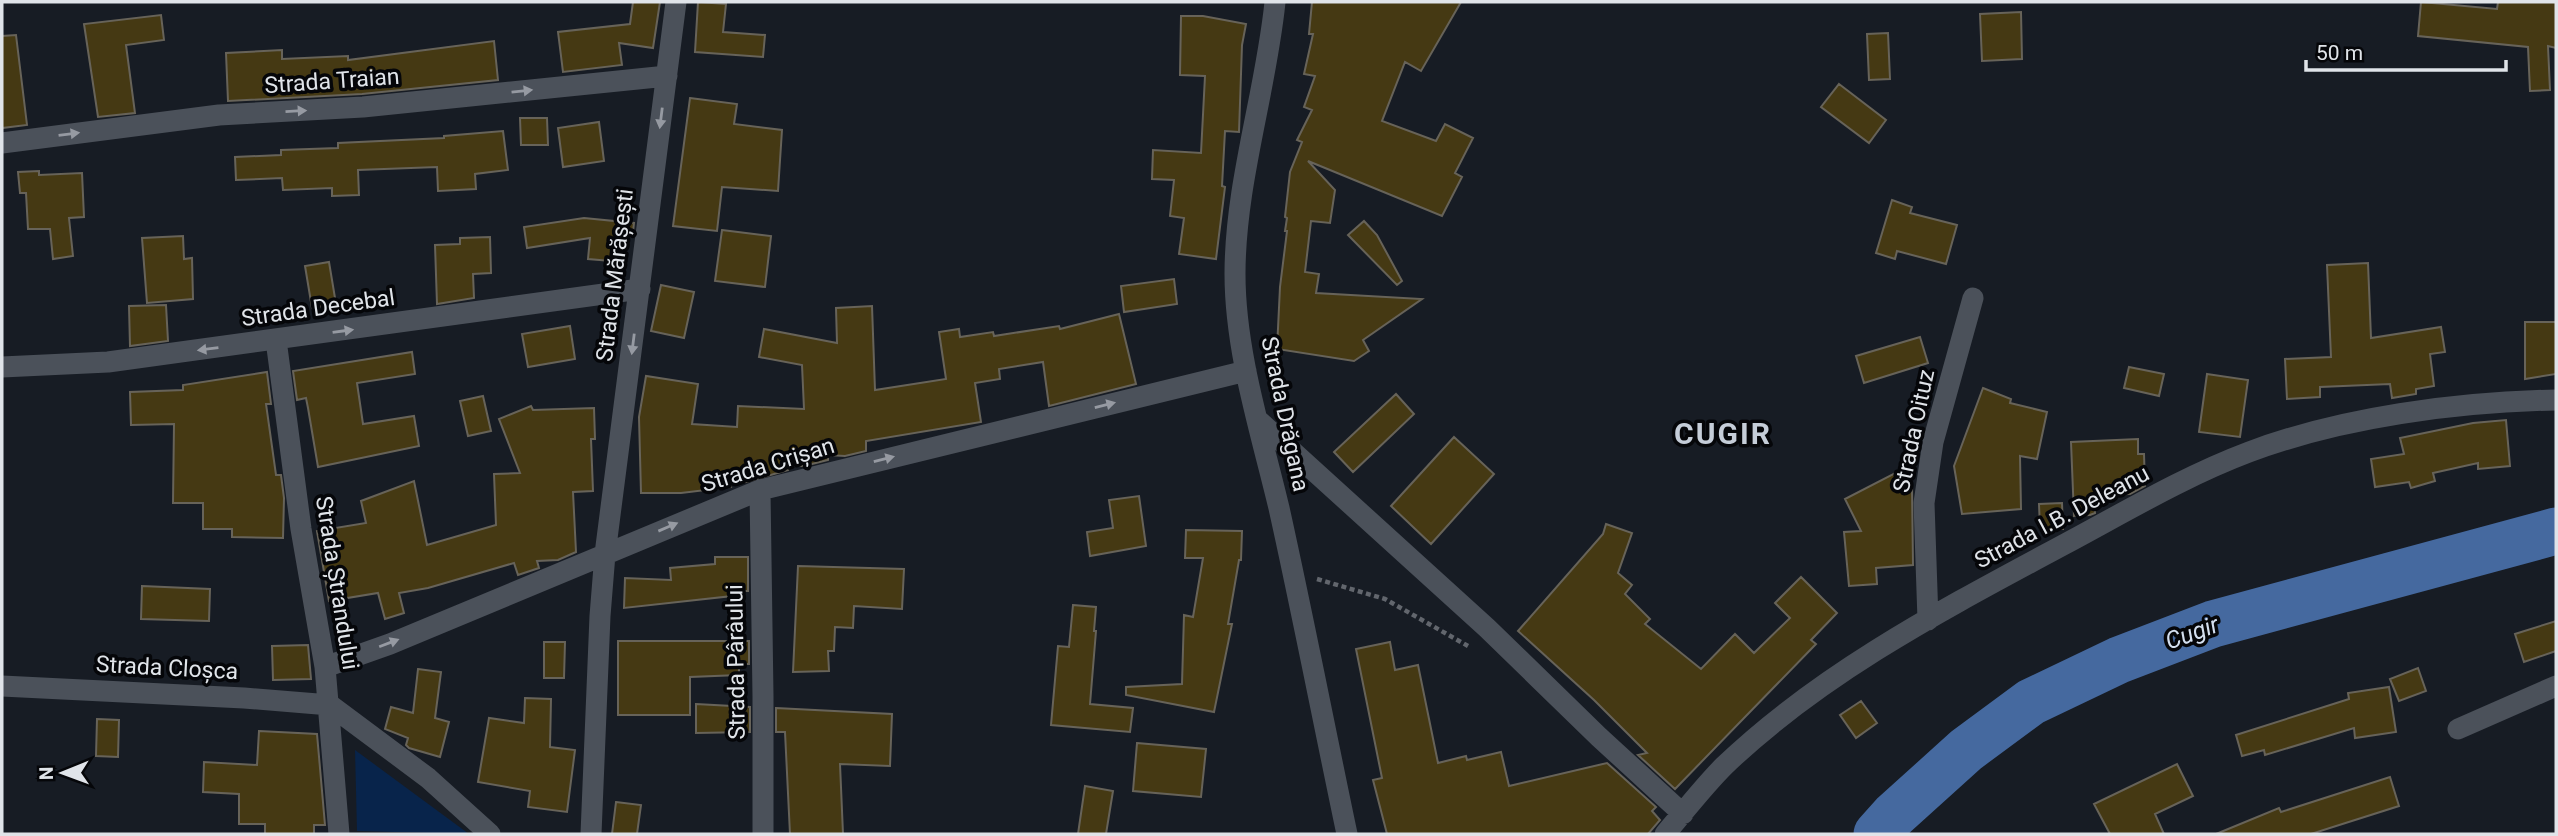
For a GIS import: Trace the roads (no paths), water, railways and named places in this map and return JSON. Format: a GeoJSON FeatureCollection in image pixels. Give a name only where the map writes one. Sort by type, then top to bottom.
{"type":"FeatureCollection","features":[{"type":"Feature","properties":{"kind":"street","name":"Strada Mărășești"},"geometry":{"type":"LineString","coordinates":[[591,834],[605,554],[676,2]]}},
{"type":"Feature","properties":{"kind":"street","name":"Strada Drăgana"},"geometry":{"type":"LineString","coordinates":[[1275,2],[1237,228],[1235,275],[1238,322],[1246,371],[1293,572],[1347,834]]}},
{"type":"Feature","properties":{"kind":"street","name":"Strada Traian"},"geometry":{"type":"LineString","coordinates":[[2,143],[219,115],[363,107],[667,76]]}},
{"type":"Feature","properties":{"kind":"street","name":"Strada Decebal"},"geometry":{"type":"LineString","coordinates":[[2,367],[108,362],[640,289]]}},
{"type":"Feature","properties":{"kind":"street","name":"Strada Oituz"},"geometry":{"type":"LineString","coordinates":[[1928,620],[1924,503],[1933,442],[1973,298]]}},
{"type":"Feature","properties":{"kind":"street","name":"Strada Ștrandului"},"geometry":{"type":"LineString","coordinates":[[276,340],[301,529],[330,705],[339,834]]}},
{"type":"Feature","properties":{"kind":"street","name":"Strada Crișan"},"geometry":{"type":"LineString","coordinates":[[325,667],[390,644],[760,490],[1246,371]]}},
{"type":"Feature","properties":{"kind":"street","name":"Strada I.B. Deleanu"},"geometry":{"type":"LineString","coordinates":[[1665,834],[1724,767],[1785,715],[1856,662],[2201,472],[2249,452],[2301,435],[2361,422],[2459,405],[2556,400]]}},
{"type":"Feature","properties":{"kind":"street"},"geometry":{"type":"LineString","coordinates":[[1259,421],[1487,628],[1683,814]]}},
{"type":"Feature","properties":{"kind":"street","name":"Strada Pârâului"},"geometry":{"type":"LineString","coordinates":[[760,490],[763,834]]}},
{"type":"Feature","properties":{"kind":"street","name":"Strada Cloșca"},"geometry":{"type":"LineString","coordinates":[[2,686],[330,705]]}},
{"type":"Feature","properties":{"kind":"street"},"geometry":{"type":"LineString","coordinates":[[2458,729],[2556,686]]}},
{"type":"Feature","properties":{"kind":"street"},"geometry":{"type":"LineString","coordinates":[[330,705],[428,778],[491,834]]}},
{"type":"Feature","properties":{"kind":"waterway","name":"Cugir"},"geometry":{"type":"LineString","coordinates":[[1877,834],[1894,815],[1966,750],[2031,702],[2119,660],[2213,624],[2556,531]]}},
{"type":"Feature","properties":{"kind":"district","name":"CUGIR"},"geometry":{"type":"Point","coordinates":[1723,433]}}]}
